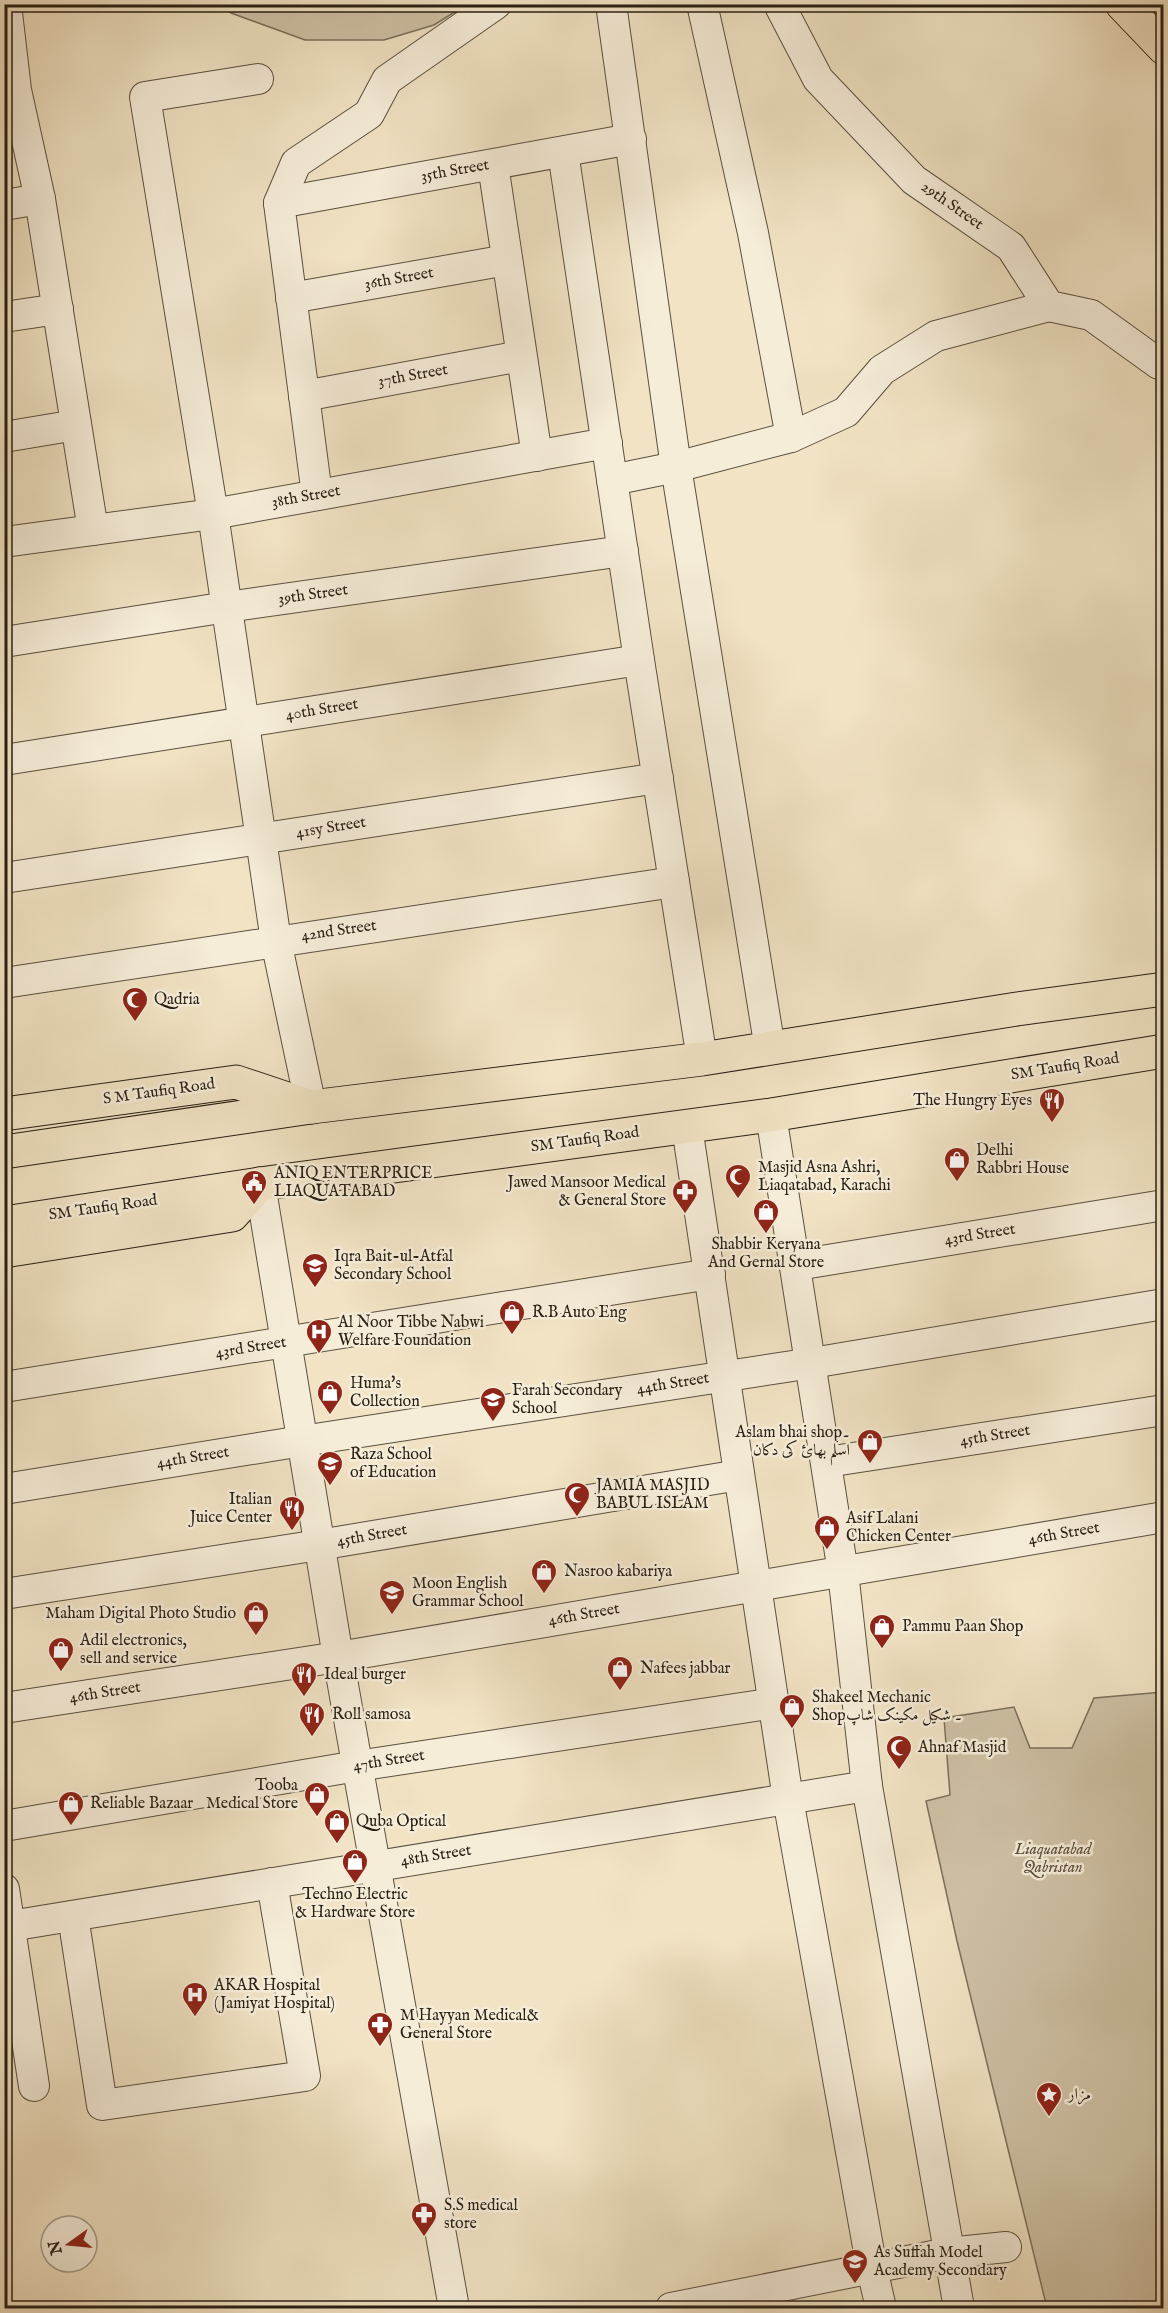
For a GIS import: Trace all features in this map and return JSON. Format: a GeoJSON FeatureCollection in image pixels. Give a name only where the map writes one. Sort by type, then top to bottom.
{"type":"FeatureCollection","features":[{"type":"Feature","properties":{"kind":"main road"},"geometry":{"type":"LineString","coordinates":[[1122,4],[1164,48]]}},
{"type":"Feature","properties":{"kind":"main road"},"geometry":{"type":"LineString","coordinates":[[4,1152],[311,1107],[702,1059],[1017,1009],[1164,989]]}},
{"type":"Feature","properties":{"kind":"main road","name":"SM Taufiq Road"},"geometry":{"type":"LineString","coordinates":[[4,1222],[771,1115],[1164,1051]]}},
{"type":"Feature","properties":{"kind":"main road","name":"S M Taufiq Road"},"geometry":{"type":"LineString","coordinates":[[4,1114],[236,1082],[311,1107]]}},
{"type":"Feature","properties":{"kind":"main road"},"geometry":{"type":"LineString","coordinates":[[4,1251],[232,1215],[260,1185]]}},
{"type":"Feature","properties":{"kind":"street"},"geometry":{"type":"LineString","coordinates":[[6,4],[10,91],[40,199],[93,530]]}},
{"type":"Feature","properties":{"kind":"street"},"geometry":{"type":"LineString","coordinates":[[317,495],[279,203],[297,164],[369,114],[387,80],[496,4]]}},
{"type":"Feature","properties":{"kind":"street"},"geometry":{"type":"LineString","coordinates":[[610,4],[676,467],[770,1049]]}},
{"type":"Feature","properties":{"kind":"street"},"geometry":{"type":"LineString","coordinates":[[702,4],[753,233],[791,437]]}},
{"type":"Feature","properties":{"kind":"street","name":"29th Street"},"geometry":{"type":"LineString","coordinates":[[779,4],[818,79],[914,180],[1011,247],[1049,306]]}},
{"type":"Feature","properties":{"kind":"street"},"geometry":{"type":"LineString","coordinates":[[258,79],[145,97],[213,514],[276,940],[311,1107]]}},
{"type":"Feature","properties":{"kind":"street","name":"35th Street"},"geometry":{"type":"LineString","coordinates":[[279,203],[631,139]]}},
{"type":"Feature","properties":{"kind":"street"},"geometry":{"type":"LineString","coordinates":[[563,152],[622,551],[702,1059]]}},
{"type":"Feature","properties":{"kind":"street"},"geometry":{"type":"LineString","coordinates":[[493,165],[537,456]]}},
{"type":"Feature","properties":{"kind":"street"},"geometry":{"type":"LineString","coordinates":[[4,205],[40,199]]}},
{"type":"Feature","properties":{"kind":"street","name":"36th Street"},"geometry":{"type":"LineString","coordinates":[[291,298],[507,260]]}},
{"type":"Feature","properties":{"kind":"street"},"geometry":{"type":"LineString","coordinates":[[612,480],[676,467],[791,437],[846,412],[882,370],[936,336],[1049,306],[1091,315],[1159,364]]}},
{"type":"Feature","properties":{"kind":"street"},"geometry":{"type":"LineString","coordinates":[[4,317],[58,309]]}},
{"type":"Feature","properties":{"kind":"street","name":"37th Street"},"geometry":{"type":"LineString","coordinates":[[304,396],[521,356]]}},
{"type":"Feature","properties":{"kind":"street"},"geometry":{"type":"LineString","coordinates":[[4,436],[76,425]]}},
{"type":"Feature","properties":{"kind":"street","name":"38th Street"},"geometry":{"type":"LineString","coordinates":[[4,542],[213,514],[607,443]]}},
{"type":"Feature","properties":{"kind":"street","name":"39th Street"},"geometry":{"type":"LineString","coordinates":[[4,642],[227,607],[622,551]]}},
{"type":"Feature","properties":{"kind":"street","name":"40th Street"},"geometry":{"type":"LineString","coordinates":[[4,760],[639,660]]}},
{"type":"Feature","properties":{"kind":"street","name":"41sy Street"},"geometry":{"type":"LineString","coordinates":[[4,878],[658,778]]}},
{"type":"Feature","properties":{"kind":"street","name":"42nd Street"},"geometry":{"type":"LineString","coordinates":[[4,983],[276,940],[674,882]]}},
{"type":"Feature","properties":{"kind":"street"},"geometry":{"type":"LineString","coordinates":[[771,1115],[812,1363],[843,1572],[867,1786],[959,2308]]}},
{"type":"Feature","properties":{"kind":"street"},"geometry":{"type":"LineString","coordinates":[[687,1127],[788,1799],[880,2308]]}},
{"type":"Feature","properties":{"kind":"street"},"geometry":{"type":"LineString","coordinates":[[260,1185],[338,1657],[454,2308]]}},
{"type":"Feature","properties":{"kind":"street","name":"43rd Street"},"geometry":{"type":"LineString","coordinates":[[796,1265],[1164,1205]]}},
{"type":"Feature","properties":{"kind":"street","name":"43rd Street"},"geometry":{"type":"LineString","coordinates":[[4,1387],[710,1274]]}},
{"type":"Feature","properties":{"kind":"street","name":"44th Street"},"geometry":{"type":"LineString","coordinates":[[4,1489],[812,1363],[1164,1304]]}},
{"type":"Feature","properties":{"kind":"street","name":"45th Street"},"geometry":{"type":"LineString","coordinates":[[827,1462],[1164,1410]]}},
{"type":"Feature","properties":{"kind":"street","name":"45th Street"},"geometry":{"type":"LineString","coordinates":[[4,1594],[319,1545],[739,1475]]}},
{"type":"Feature","properties":{"kind":"street","name":"46th Street"},"geometry":{"type":"LineString","coordinates":[[4,1708],[338,1657],[1164,1517]]}},
{"type":"Feature","properties":{"kind":"street","name":"47th Street"},"geometry":{"type":"LineString","coordinates":[[4,1826],[357,1766],[775,1702]]}},
{"type":"Feature","properties":{"kind":"street","name":"48th Street"},"geometry":{"type":"LineString","coordinates":[[7,1927],[867,1786]]}},
{"type":"Feature","properties":{"kind":"street"},"geometry":{"type":"LineString","coordinates":[[73,1916],[102,2105],[305,2076],[272,1883]]}},
{"type":"Feature","properties":{"kind":"street"},"geometry":{"type":"LineString","coordinates":[[4,1889],[7,1927],[34,2086]]}},
{"type":"Feature","properties":{"kind":"street"},"geometry":{"type":"LineString","coordinates":[[671,2308],[948,2253],[1006,2247]]}},
{"type":"Feature","properties":{"kind":"green space"},"geometry":{"type":"Polygon","coordinates":[[[221,5],[466,5],[434,25],[384,40],[305,40],[231,13],[221,5]]]}},
{"type":"Feature","properties":{"kind":"green space","name":"Liaquatabad Qabristan"},"geometry":{"type":"Polygon","coordinates":[[[1163,1692],[1163,2308],[1047,2308],[957,1941],[926,1801],[950,1795],[944,1718],[1014,1707],[1030,1748],[1072,1748],[1094,1698],[1163,1692]]]}},
{"type":"Feature","properties":{"kind":"place","name":"Qadria"},"geometry":{"type":"Point","coordinates":[135,1023]}},
{"type":"Feature","properties":{"kind":"place","name":"The Hungry Eyes"},"geometry":{"type":"Point","coordinates":[1052,1124]}},
{"type":"Feature","properties":{"kind":"place","name":"Delhi Rabbri House"},"geometry":{"type":"Point","coordinates":[957,1183]}},
{"type":"Feature","properties":{"kind":"place","name":"Masjid Asna Ashri, Liaqatabad, Karachi"},"geometry":{"type":"Point","coordinates":[738,1200]}},
{"type":"Feature","properties":{"kind":"place","name":"ANIQ ENTERPRICE LIAQUATABAD"},"geometry":{"type":"Point","coordinates":[254,1206]}},
{"type":"Feature","properties":{"kind":"place","name":"Jawed Mansoor Medical & General Store"},"geometry":{"type":"Point","coordinates":[685,1215]}},
{"type":"Feature","properties":{"kind":"place","name":"Shabbir Keryana And Gernal Store"},"geometry":{"type":"Point","coordinates":[766,1235]}},
{"type":"Feature","properties":{"kind":"place","name":"Iqra Bait-ul-Atfal Secondary School"},"geometry":{"type":"Point","coordinates":[315,1289]}},
{"type":"Feature","properties":{"kind":"place","name":"R.B Auto Eng"},"geometry":{"type":"Point","coordinates":[512,1336]}},
{"type":"Feature","properties":{"kind":"place","name":"Al Noor Tibbe Nabwi Welfare Foundation"},"geometry":{"type":"Point","coordinates":[319,1355]}},
{"type":"Feature","properties":{"kind":"place","name":"Huma's Collection"},"geometry":{"type":"Point","coordinates":[330,1416]}},
{"type":"Feature","properties":{"kind":"place","name":"Farah Secondary School"},"geometry":{"type":"Point","coordinates":[493,1423]}},
{"type":"Feature","properties":{"kind":"place","name":"Aslam bhai shop۔ اسلم بھائ کی دکان"},"geometry":{"type":"Point","coordinates":[870,1465]}},
{"type":"Feature","properties":{"kind":"place","name":"Raza School of Education"},"geometry":{"type":"Point","coordinates":[330,1487]}},
{"type":"Feature","properties":{"kind":"place","name":"JAMIA MASJID BABUL ISLAM"},"geometry":{"type":"Point","coordinates":[577,1518]}},
{"type":"Feature","properties":{"kind":"place","name":"Italian Juice Center"},"geometry":{"type":"Point","coordinates":[292,1532]}},
{"type":"Feature","properties":{"kind":"place","name":"Asif Lalani Chicken Center"},"geometry":{"type":"Point","coordinates":[827,1551]}},
{"type":"Feature","properties":{"kind":"place","name":"Nasroo kabariya"},"geometry":{"type":"Point","coordinates":[544,1595]}},
{"type":"Feature","properties":{"kind":"place","name":"Moon English Grammar School"},"geometry":{"type":"Point","coordinates":[392,1616]}},
{"type":"Feature","properties":{"kind":"place","name":"Maham Digital Photo Studio"},"geometry":{"type":"Point","coordinates":[256,1637]}},
{"type":"Feature","properties":{"kind":"place","name":"Pammu Paan Shop"},"geometry":{"type":"Point","coordinates":[882,1650]}},
{"type":"Feature","properties":{"kind":"place","name":"Adil electronics, sell and service"},"geometry":{"type":"Point","coordinates":[61,1673]}},
{"type":"Feature","properties":{"kind":"place","name":"Nafees jabbar"},"geometry":{"type":"Point","coordinates":[620,1692]}},
{"type":"Feature","properties":{"kind":"place","name":"Ideal burger"},"geometry":{"type":"Point","coordinates":[304,1698]}},
{"type":"Feature","properties":{"kind":"place","name":"Shakeel Mechanic Shop۔ شکیل مکینک شاپ"},"geometry":{"type":"Point","coordinates":[792,1730]}},
{"type":"Feature","properties":{"kind":"place","name":"Roll samosa"},"geometry":{"type":"Point","coordinates":[312,1738]}},
{"type":"Feature","properties":{"kind":"place","name":"Ahnaf Masjid"},"geometry":{"type":"Point","coordinates":[899,1771]}},
{"type":"Feature","properties":{"kind":"place","name":"Tooba Medical Store"},"geometry":{"type":"Point","coordinates":[317,1818]}},
{"type":"Feature","properties":{"kind":"place","name":"Reliable Bazaar"},"geometry":{"type":"Point","coordinates":[71,1827]}},
{"type":"Feature","properties":{"kind":"place","name":"Quba Optical"},"geometry":{"type":"Point","coordinates":[337,1845]}},
{"type":"Feature","properties":{"kind":"place","name":"Techno Electric & Hardware Store"},"geometry":{"type":"Point","coordinates":[355,1885]}},
{"type":"Feature","properties":{"kind":"place","name":"AKAR Hospital (Jamiyat Hospital)"},"geometry":{"type":"Point","coordinates":[195,2018]}},
{"type":"Feature","properties":{"kind":"place","name":"M Hayyan Medical& General Store"},"geometry":{"type":"Point","coordinates":[380,2048]}},
{"type":"Feature","properties":{"kind":"place","name":"مزار"},"geometry":{"type":"Point","coordinates":[1049,2118]}},
{"type":"Feature","properties":{"kind":"place","name":"S.S medical store"},"geometry":{"type":"Point","coordinates":[424,2238]}},
{"type":"Feature","properties":{"kind":"place","name":"As Suffah Model Academy Secondary"},"geometry":{"type":"Point","coordinates":[855,2285]}}]}
